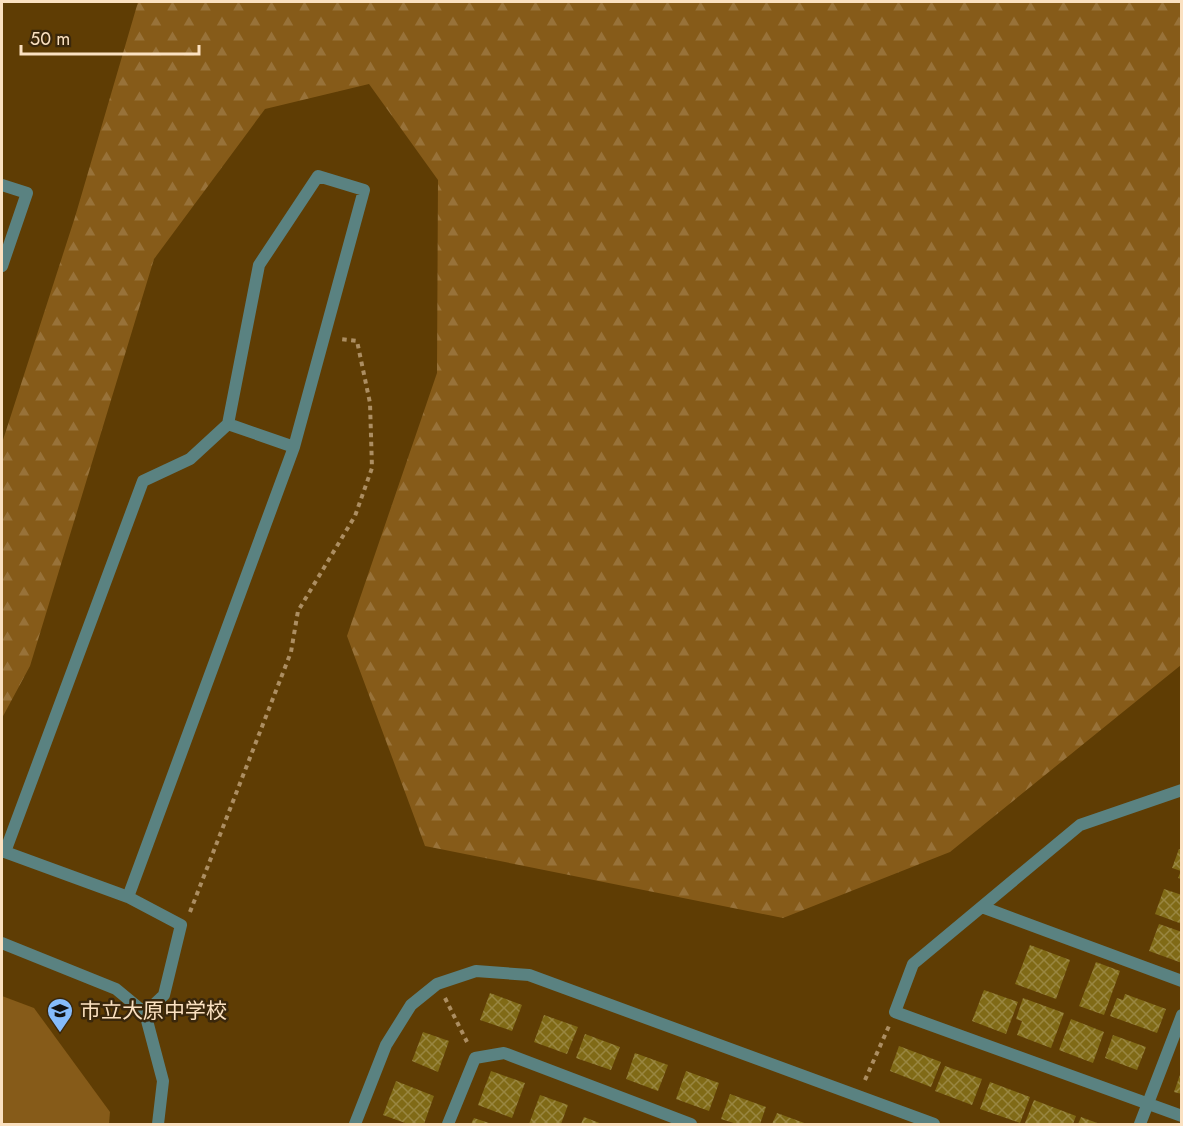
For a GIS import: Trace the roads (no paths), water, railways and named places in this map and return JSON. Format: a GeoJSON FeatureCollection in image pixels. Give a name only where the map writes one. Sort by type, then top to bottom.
{"type":"FeatureCollection","features":[{"type":"Feature","properties":{"kind":"street"},"geometry":{"type":"LineString","coordinates":[[128,897],[294,447],[364,190],[318,176],[259,265],[228,424],[190,459],[143,481],[3,852],[128,897],[181,925],[164,995],[145,1013]]}},
{"type":"Feature","properties":{"kind":"street"},"geometry":{"type":"LineString","coordinates":[[2,185],[27,194],[2,266]]}},
{"type":"Feature","properties":{"kind":"street"},"geometry":{"type":"LineString","coordinates":[[228,424],[294,447]]}},
{"type":"Feature","properties":{"kind":"street"},"geometry":{"type":"LineString","coordinates":[[1182,790],[1080,825],[914,964],[895,1012],[1182,1116]]}},
{"type":"Feature","properties":{"kind":"street"},"geometry":{"type":"LineString","coordinates":[[982,907],[1182,981]]}},
{"type":"Feature","properties":{"kind":"street"},"geometry":{"type":"LineString","coordinates":[[2,943],[116,988],[145,1013],[163,1081],[158,1125]]}},
{"type":"Feature","properties":{"kind":"street"},"geometry":{"type":"LineString","coordinates":[[355,1125],[386,1045],[411,1005],[437,984],[476,971],[529,975],[934,1125]]}},
{"type":"Feature","properties":{"kind":"street"},"geometry":{"type":"LineString","coordinates":[[1140,1125],[1182,1015]]}},
{"type":"Feature","properties":{"kind":"street"},"geometry":{"type":"LineString","coordinates":[[448,1125],[475,1058],[504,1053],[691,1125]]}},
{"type":"Feature","properties":{"kind":"place","name":"市立大原中学校"},"geometry":{"type":"Point","coordinates":[60,1034]}}]}
